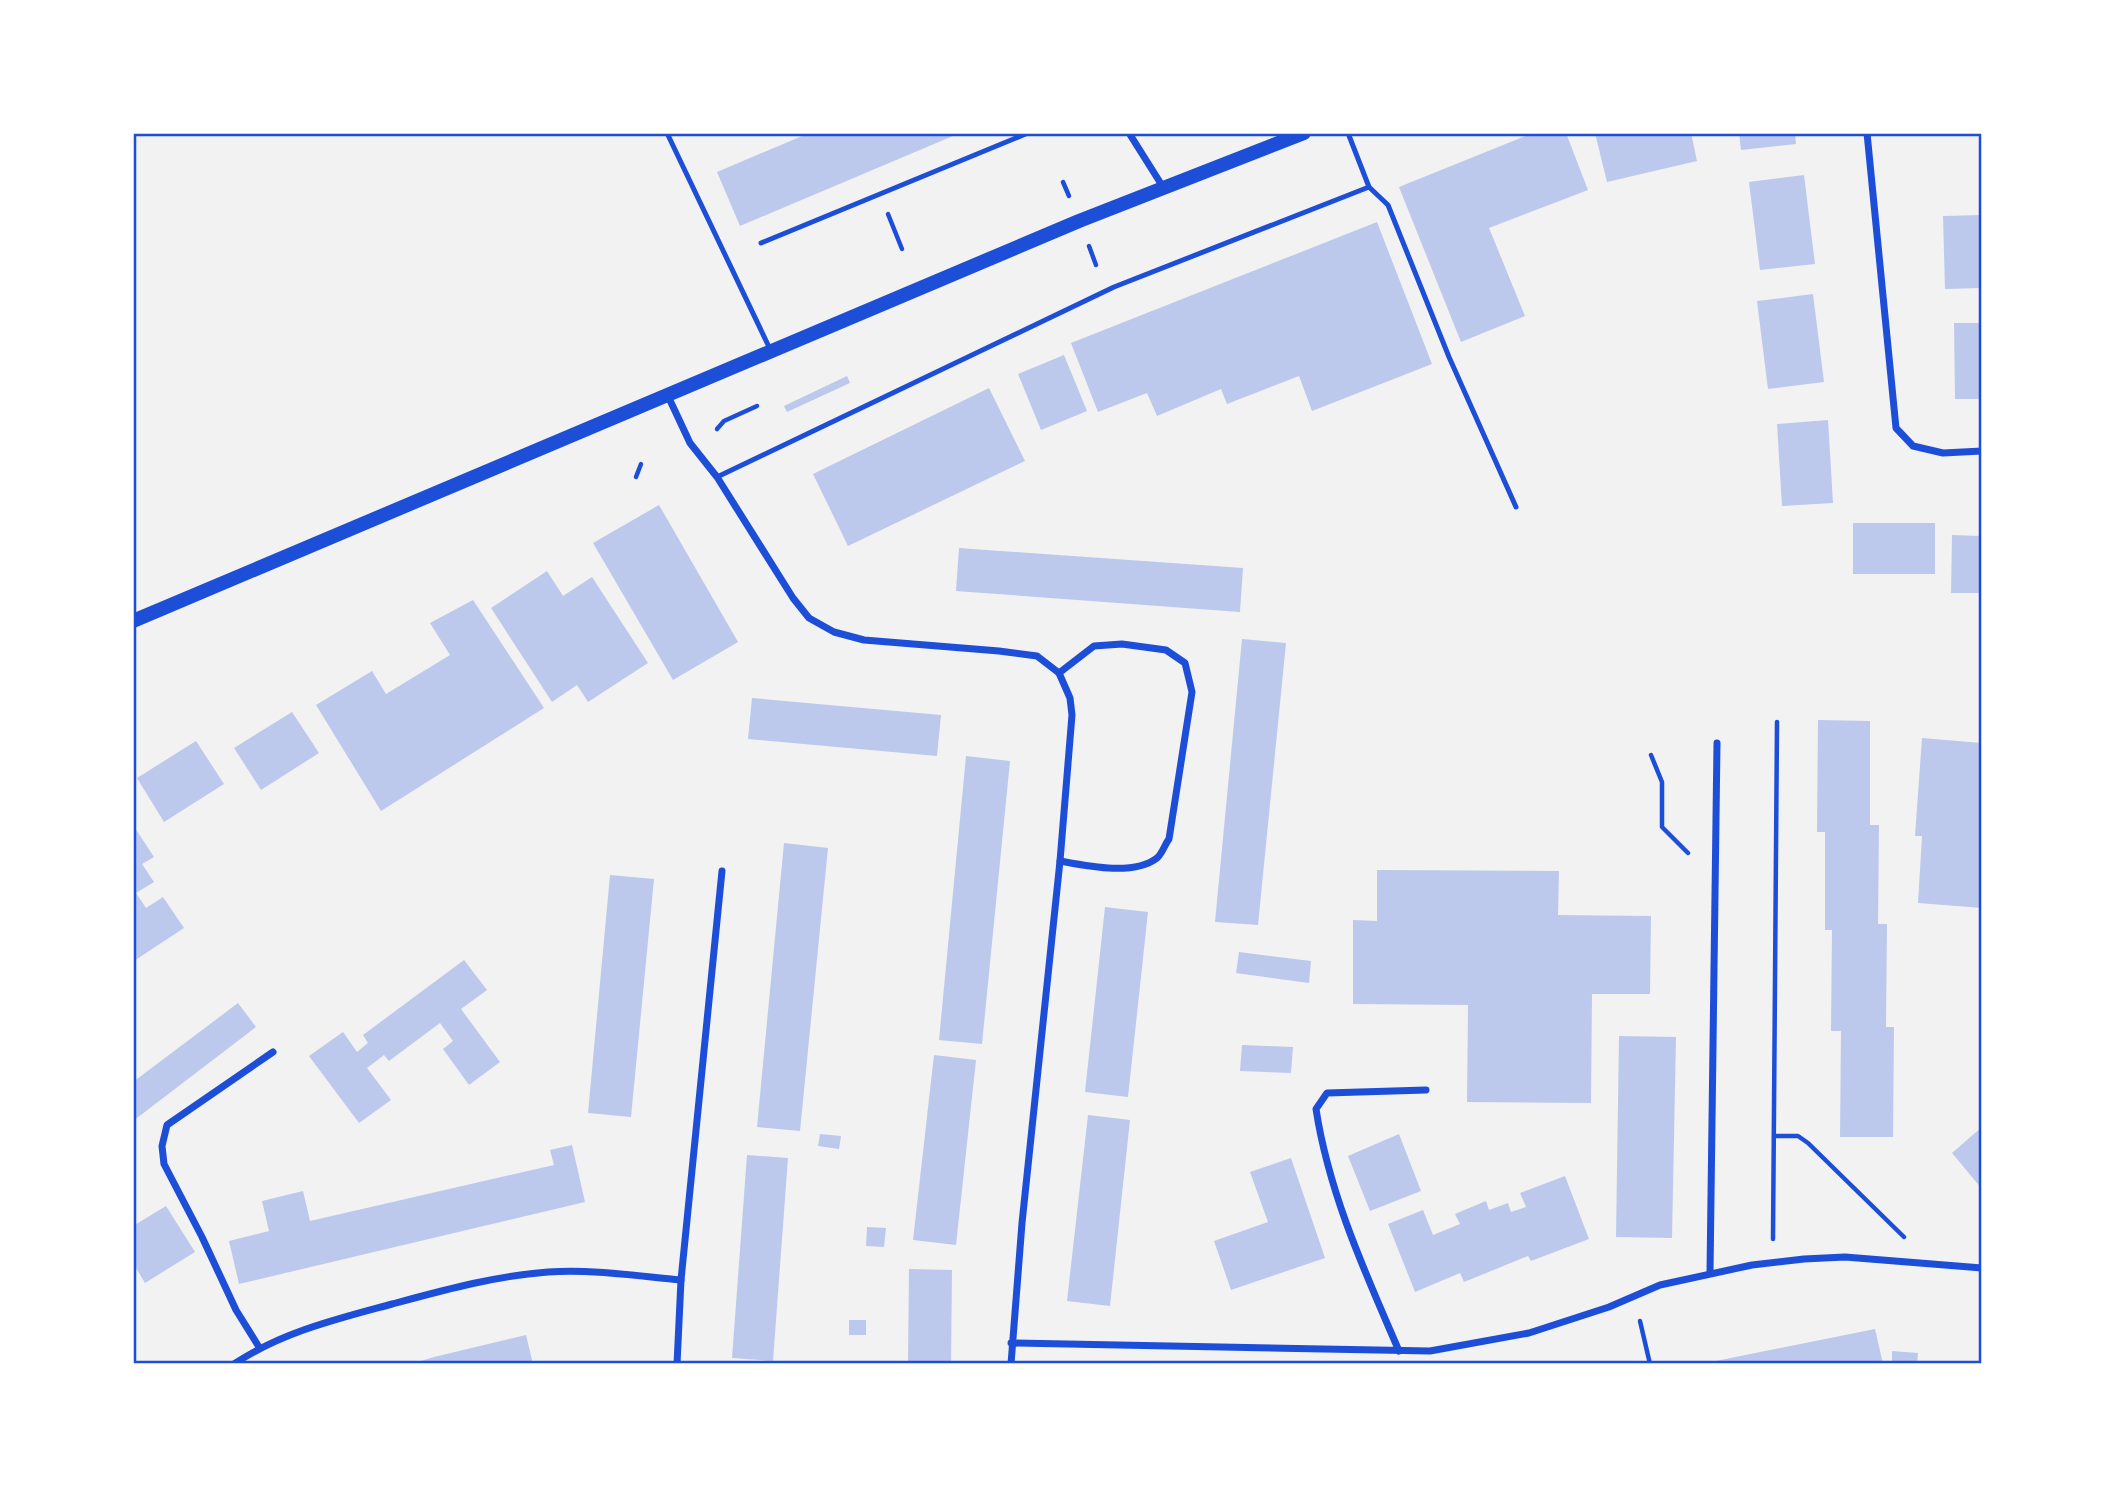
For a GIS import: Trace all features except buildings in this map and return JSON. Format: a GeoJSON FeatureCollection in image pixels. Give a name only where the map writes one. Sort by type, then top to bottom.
{"type":"FeatureCollection","features":[{"type":"Feature","properties":{"kind":"main road"},"geometry":{"type":"LineString","coordinates":[[133,621],[1163,187],[1304,133]]}},
{"type":"Feature","properties":{"kind":"street"},"geometry":{"type":"LineString","coordinates":[[1129,133],[1163,187]]}},
{"type":"Feature","properties":{"kind":"street"},"geometry":{"type":"LineString","coordinates":[[1867,133],[1896,428],[1913,446],[1943,453],[1982,451]]}},
{"type":"Feature","properties":{"kind":"street"},"geometry":{"type":"LineString","coordinates":[[668,396],[690,443],[718,477],[808,618],[834,632],[864,640],[1037,656],[1059,673],[1070,698],[1073,715],[1011,1364]]}},
{"type":"Feature","properties":{"kind":"street"},"geometry":{"type":"LineString","coordinates":[[1059,673],[1094,646],[1122,644],[1166,650],[1185,663],[1192,692],[1169,839],[1157,858],[1135,866],[1110,869],[1060,861]]}},
{"type":"Feature","properties":{"kind":"street"},"geometry":{"type":"LineString","coordinates":[[1710,1273],[1717,743]]}},
{"type":"Feature","properties":{"kind":"street"},"geometry":{"type":"LineString","coordinates":[[677,1364],[681,1280],[722,871]]}},
{"type":"Feature","properties":{"kind":"street"},"geometry":{"type":"LineString","coordinates":[[259,1347],[236,1310],[164,1164],[162,1146],[167,1125],[273,1052]]}},
{"type":"Feature","properties":{"kind":"street"},"geometry":{"type":"LineString","coordinates":[[1399,1351],[1342,1215],[1322,1146],[1316,1109],[1327,1093],[1426,1090]]}},
{"type":"Feature","properties":{"kind":"street"},"geometry":{"type":"LineString","coordinates":[[1011,1343],[1430,1351],[1528,1333],[1660,1285],[1765,1263],[1845,1257],[1982,1268]]}},
{"type":"Feature","properties":{"kind":"street"},"geometry":{"type":"LineString","coordinates":[[234,1364],[259,1347],[313,1325],[497,1277],[551,1272],[602,1273],[681,1280]]}},
{"type":"Feature","properties":{"kind":"lane"},"geometry":{"type":"LineString","coordinates":[[667,133],[771,352]]}},
{"type":"Feature","properties":{"kind":"lane"},"geometry":{"type":"LineString","coordinates":[[761,243],[1028,133]]}},
{"type":"Feature","properties":{"kind":"lane"},"geometry":{"type":"LineString","coordinates":[[1348,133],[1368,187],[1388,205],[1449,357],[1516,507]]}},
{"type":"Feature","properties":{"kind":"lane"},"geometry":{"type":"LineString","coordinates":[[718,477],[1114,287],[1368,187]]}},
{"type":"Feature","properties":{"kind":"path"},"geometry":{"type":"LineString","coordinates":[[888,214],[902,248]]}},
{"type":"Feature","properties":{"kind":"path"},"geometry":{"type":"LineString","coordinates":[[718,429],[724,421],[757,407]]}},
{"type":"Feature","properties":{"kind":"path"},"geometry":{"type":"LineString","coordinates":[[636,477],[641,464]]}},
{"type":"Feature","properties":{"kind":"path"},"geometry":{"type":"LineString","coordinates":[[1773,1241],[1777,722]]}},
{"type":"Feature","properties":{"kind":"path"},"geometry":{"type":"LineString","coordinates":[[1651,755],[1662,782],[1662,827],[1688,853]]}},
{"type":"Feature","properties":{"kind":"path"},"geometry":{"type":"LineString","coordinates":[[1774,1136],[1798,1136],[1808,1143],[1906,1240]]}},
{"type":"Feature","properties":{"kind":"path"},"geometry":{"type":"LineString","coordinates":[[1634,1296],[1650,1364]]}}]}
